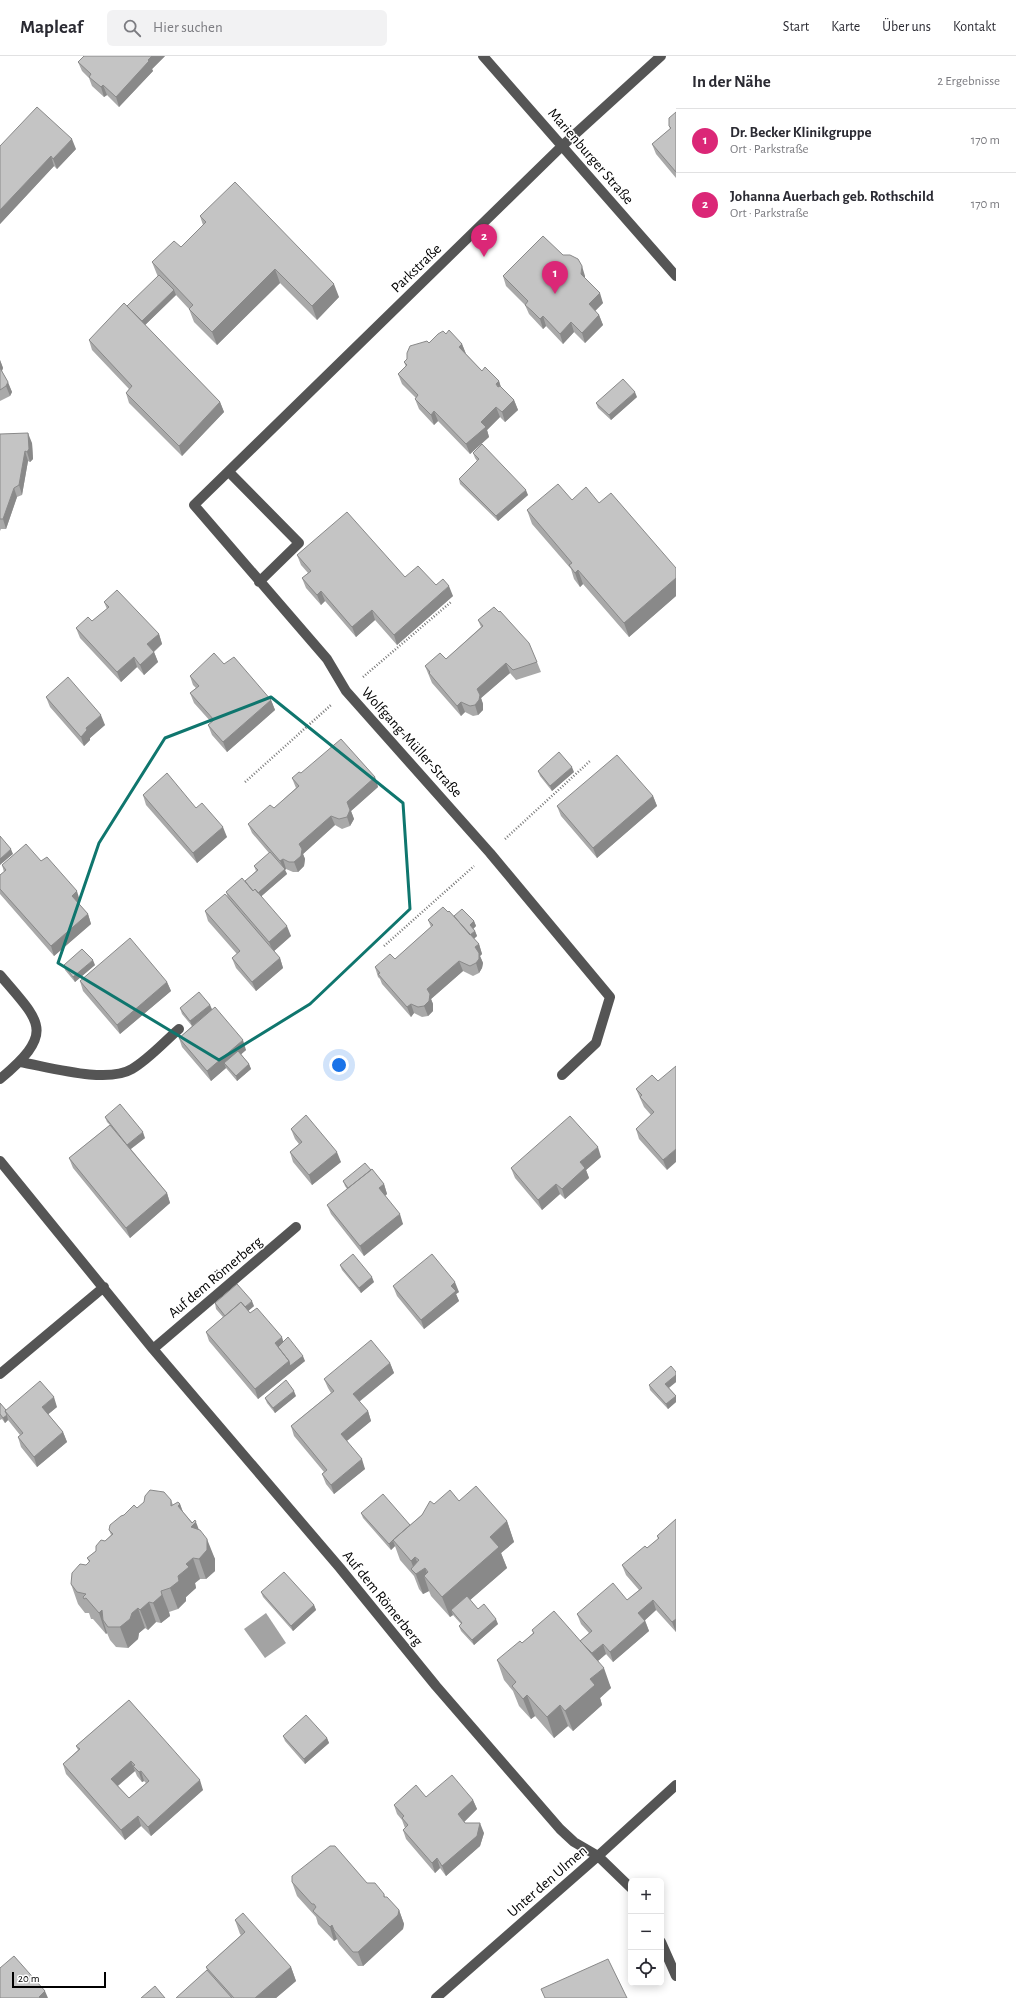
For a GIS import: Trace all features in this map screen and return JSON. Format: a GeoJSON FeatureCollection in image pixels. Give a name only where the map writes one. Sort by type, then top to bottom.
{"type":"FeatureCollection","features":[{"type":"Feature","properties":{"kind":"street","name":"Marienburger Straße"},"geometry":{"type":"LineString","coordinates":[[483,56],[676,276]]}},
{"type":"Feature","properties":{"kind":"street","name":"Parkstraße"},"geometry":{"type":"LineString","coordinates":[[194,505],[562,146],[661,56]]}},
{"type":"Feature","properties":{"kind":"street"},"geometry":{"type":"LineString","coordinates":[[229,472],[299,543],[259,582]]}},
{"type":"Feature","properties":{"kind":"street","name":"Wolfgang-Müller-Straße"},"geometry":{"type":"LineString","coordinates":[[194,505],[327,659],[346,691],[490,852],[610,997],[596,1043],[562,1075]]}},
{"type":"Feature","properties":{"kind":"street"},"geometry":{"type":"LineString","coordinates":[[0,975],[32,1013],[38,1028],[35,1042],[20,1062],[0,1079]]}},
{"type":"Feature","properties":{"kind":"street"},"geometry":{"type":"LineString","coordinates":[[20,1062],[100,1076],[120,1074],[132,1069],[179,1029]]}},
{"type":"Feature","properties":{"kind":"street","name":"Auf dem Römerberg"},"geometry":{"type":"LineString","coordinates":[[0,1161],[153,1349],[340,1568],[436,1686],[560,1829],[574,1842],[598,1856],[628,1885]]}},
{"type":"Feature","properties":{"kind":"street","name":"Auf dem Römerberg"},"geometry":{"type":"LineString","coordinates":[[153,1349],[296,1227]]}},
{"type":"Feature","properties":{"kind":"street"},"geometry":{"type":"LineString","coordinates":[[0,1374],[104,1287]]}},
{"type":"Feature","properties":{"kind":"street","name":"Unter den Ulmen"},"geometry":{"type":"LineString","coordinates":[[436,1998],[598,1856],[676,1784]]}},
{"type":"Feature","properties":{"kind":"street"},"geometry":{"type":"LineString","coordinates":[[664,1949],[676,1976]]}},
{"type":"Feature","properties":{"kind":"path"},"geometry":{"type":"LineString","coordinates":[[245,782],[346,691],[451,602]]}},
{"type":"Feature","properties":{"kind":"path"},"geometry":{"type":"LineString","coordinates":[[384,946],[590,761]]}},
{"type":"Feature","properties":{"kind":"highlighted area"},"geometry":{"type":"Polygon","coordinates":[[[271,697],[403,803],[410,909],[310,1004],[219,1060],[58,963],[99,843],[165,738],[271,697]]]}},
{"type":"Feature","properties":{"kind":"shaded area"},"geometry":{"type":"Polygon","coordinates":[[[266,1613],[286,1643],[265,1658],[244,1629],[266,1613]]]}},
{"type":"Feature","properties":{"kind":"building"},"geometry":{"type":"Polygon","coordinates":[[[84,56],[152,56],[116,97],[103,85],[101,87],[89,77],[91,74],[78,62],[84,56]]]}},
{"type":"Feature","properties":{"kind":"building"},"geometry":{"type":"Polygon","coordinates":[[[37,107],[72,139],[53,159],[51,156],[0,210],[0,146],[37,107]]]}},
{"type":"Feature","properties":{"kind":"building"},"geometry":{"type":"Polygon","coordinates":[[[676,112],[676,172],[652,144],[671,128],[669,126],[669,118],[676,112]]]}},
{"type":"Feature","properties":{"kind":"building"},"geometry":{"type":"Polygon","coordinates":[[[235,182],[334,284],[312,306],[275,269],[212,332],[189,309],[193,305],[152,262],[174,241],[181,247],[206,222],[200,216],[235,182]]]}},
{"type":"Feature","properties":{"kind":"building"},"geometry":{"type":"Polygon","coordinates":[[[543,236],[563,255],[570,255],[578,259],[582,266],[581,274],[600,293],[589,304],[599,315],[582,333],[571,322],[560,334],[543,316],[540,319],[525,305],[528,301],[503,276],[543,236]]]}},
{"type":"Feature","properties":{"kind":"building"},"geometry":{"type":"Polygon","coordinates":[[[159,275],[174,290],[142,321],[127,306],[159,275]]]}},
{"type":"Feature","properties":{"kind":"building"},"geometry":{"type":"Polygon","coordinates":[[[124,303],[220,402],[179,446],[126,393],[132,386],[89,340],[124,303]]]}},
{"type":"Feature","properties":{"kind":"building"},"geometry":{"type":"Polygon","coordinates":[[[449,330],[462,344],[459,347],[482,371],[485,367],[499,381],[496,384],[498,387],[500,386],[514,400],[502,412],[496,407],[481,422],[486,427],[466,444],[434,411],[431,415],[415,399],[418,395],[398,374],[407,365],[404,362],[407,359],[407,353],[410,346],[427,341],[429,343],[438,334],[443,331],[446,334],[449,330]]]}},
{"type":"Feature","properties":{"kind":"building"},"geometry":{"type":"Polygon","coordinates":[[[0,368],[8,382],[6,386],[0,390],[0,368]]]}},
{"type":"Feature","properties":{"kind":"building"},"geometry":{"type":"Polygon","coordinates":[[[623,379],[635,392],[609,415],[596,403],[623,379]]]}},
{"type":"Feature","properties":{"kind":"building"},"geometry":{"type":"Polygon","coordinates":[[[28,433],[29,449],[27,452],[25,451],[19,485],[14,488],[3,519],[0,519],[0,434],[28,433]]]}},
{"type":"Feature","properties":{"kind":"building"},"geometry":{"type":"Polygon","coordinates":[[[482,444],[526,490],[496,516],[459,479],[479,459],[473,453],[482,444]]]}},
{"type":"Feature","properties":{"kind":"building"},"geometry":{"type":"Polygon","coordinates":[[[558,484],[572,500],[586,487],[599,503],[611,493],[676,568],[676,578],[624,623],[578,570],[575,573],[569,565],[572,563],[527,510],[558,484]]]}},
{"type":"Feature","properties":{"kind":"building"},"geometry":{"type":"Polygon","coordinates":[[[347,512],[405,577],[418,566],[436,585],[443,579],[449,586],[394,635],[372,610],[352,627],[321,591],[317,595],[302,578],[311,571],[297,555],[347,512]]]}},
{"type":"Feature","properties":{"kind":"building"},"geometry":{"type":"Polygon","coordinates":[[[117,590],[159,634],[147,644],[154,652],[140,665],[134,657],[117,672],[76,628],[88,617],[92,621],[109,607],[104,602],[117,590]]]}},
{"type":"Feature","properties":{"kind":"building"},"geometry":{"type":"Polygon","coordinates":[[[494,607],[499,612],[500,611],[529,643],[537,662],[513,670],[506,663],[477,689],[480,695],[479,700],[475,705],[470,706],[461,702],[457,706],[429,673],[430,672],[425,666],[440,653],[446,659],[483,626],[478,620],[494,607]]]}},
{"type":"Feature","properties":{"kind":"building"},"geometry":{"type":"Polygon","coordinates":[[[214,653],[224,664],[234,657],[271,700],[223,742],[208,725],[214,720],[190,693],[199,686],[190,676],[214,653]]]}},
{"type":"Feature","properties":{"kind":"building"},"geometry":{"type":"Polygon","coordinates":[[[68,677],[101,715],[86,728],[87,730],[81,737],[46,697],[68,677]]]}},
{"type":"Feature","properties":{"kind":"building"},"geometry":{"type":"Polygon","coordinates":[[[341,739],[375,777],[347,802],[350,810],[347,817],[339,819],[331,816],[299,844],[302,849],[301,856],[294,862],[289,862],[283,859],[280,861],[248,824],[270,805],[274,808],[299,786],[292,778],[299,772],[301,773],[341,739]]]}},
{"type":"Feature","properties":{"kind":"building"},"geometry":{"type":"Polygon","coordinates":[[[559,752],[572,767],[550,786],[538,771],[559,752]]]}},
{"type":"Feature","properties":{"kind":"building"},"geometry":{"type":"Polygon","coordinates":[[[617,755],[653,796],[593,848],[557,806],[617,755]]]}},
{"type":"Feature","properties":{"kind":"building"},"geometry":{"type":"Polygon","coordinates":[[[167,773],[196,808],[202,803],[223,827],[193,853],[143,795],[167,773]]]}},
{"type":"Feature","properties":{"kind":"building"},"geometry":{"type":"Polygon","coordinates":[[[0,836],[11,849],[0,859],[0,836]]]}},
{"type":"Feature","properties":{"kind":"building"},"geometry":{"type":"Polygon","coordinates":[[[26,844],[41,861],[47,857],[77,891],[72,896],[88,914],[51,946],[0,889],[0,875],[6,870],[2,865],[26,844]]]}},
{"type":"Feature","properties":{"kind":"building"},"geometry":{"type":"Polygon","coordinates":[[[270,852],[285,869],[258,893],[255,889],[253,891],[245,881],[258,870],[254,866],[270,852]]]}},
{"type":"Feature","properties":{"kind":"building"},"geometry":{"type":"Polygon","coordinates":[[[242,878],[253,891],[255,889],[287,926],[269,942],[226,892],[242,878]]]}},
{"type":"Feature","properties":{"kind":"building"},"geometry":{"type":"Polygon","coordinates":[[[225,894],[280,958],[252,982],[232,958],[240,951],[205,911],[225,894]]]}},
{"type":"Feature","properties":{"kind":"building"},"geometry":{"type":"Polygon","coordinates":[[[443,907],[448,912],[449,911],[479,944],[475,947],[479,953],[479,959],[476,963],[470,966],[459,961],[427,989],[430,994],[429,1001],[424,1006],[418,1007],[411,1004],[407,1007],[378,974],[380,973],[375,967],[390,954],[395,959],[433,925],[428,920],[443,907]]]}},
{"type":"Feature","properties":{"kind":"building"},"geometry":{"type":"Polygon","coordinates":[[[462,909],[474,921],[470,925],[475,931],[470,935],[454,916],[462,909]]]}},
{"type":"Feature","properties":{"kind":"building"},"geometry":{"type":"Polygon","coordinates":[[[130,938],[167,982],[117,1025],[80,981],[130,938]]]}},
{"type":"Feature","properties":{"kind":"building"},"geometry":{"type":"Polygon","coordinates":[[[82,949],[93,960],[73,977],[64,965],[82,949]]]}},
{"type":"Feature","properties":{"kind":"building"},"geometry":{"type":"Polygon","coordinates":[[[199,992],[210,1005],[190,1021],[180,1008],[199,992]]]}},
{"type":"Feature","properties":{"kind":"building"},"geometry":{"type":"Polygon","coordinates":[[[215,1007],[243,1040],[207,1071],[179,1038],[215,1007]]]}},
{"type":"Feature","properties":{"kind":"building"},"geometry":{"type":"Polygon","coordinates":[[[238,1051],[249,1064],[236,1076],[224,1063],[238,1051]]]}},
{"type":"Feature","properties":{"kind":"building"},"geometry":{"type":"Polygon","coordinates":[[[676,1066],[676,1149],[663,1160],[636,1129],[654,1112],[640,1097],[642,1095],[636,1089],[652,1075],[658,1081],[676,1066]]]}},
{"type":"Feature","properties":{"kind":"building"},"geometry":{"type":"Polygon","coordinates":[[[120,1104],[143,1132],[127,1145],[105,1117],[120,1104]]]}},
{"type":"Feature","properties":{"kind":"building"},"geometry":{"type":"Polygon","coordinates":[[[306,1115],[337,1152],[309,1175],[290,1152],[302,1142],[291,1129],[306,1115]]]}},
{"type":"Feature","properties":{"kind":"building"},"geometry":{"type":"Polygon","coordinates":[[[570,1116],[598,1147],[580,1162],[585,1168],[562,1189],[556,1184],[538,1200],[511,1168],[570,1116]]]}},
{"type":"Feature","properties":{"kind":"building"},"geometry":{"type":"Polygon","coordinates":[[[110,1125],[167,1193],[126,1228],[69,1158],[110,1125]]]}},
{"type":"Feature","properties":{"kind":"building"},"geometry":{"type":"Polygon","coordinates":[[[365,1163],[371,1170],[348,1188],[343,1181],[365,1163]]]}},
{"type":"Feature","properties":{"kind":"building"},"geometry":{"type":"Polygon","coordinates":[[[372,1169],[384,1184],[379,1188],[400,1214],[360,1246],[327,1205],[372,1169]]]}},
{"type":"Feature","properties":{"kind":"building"},"geometry":{"type":"Polygon","coordinates":[[[353,1254],[372,1277],[359,1288],[340,1265],[353,1254]]]}},
{"type":"Feature","properties":{"kind":"building"},"geometry":{"type":"Polygon","coordinates":[[[432,1254],[455,1282],[451,1286],[456,1291],[421,1320],[393,1286],[432,1254]]]}},
{"type":"Feature","properties":{"kind":"building"},"geometry":{"type":"Polygon","coordinates":[[[237,1284],[252,1301],[245,1307],[241,1302],[225,1316],[215,1303],[237,1284]]]}},
{"type":"Feature","properties":{"kind":"building"},"geometry":{"type":"Polygon","coordinates":[[[241,1302],[250,1313],[257,1308],[282,1337],[275,1343],[289,1361],[255,1389],[206,1332],[241,1302]]]}},
{"type":"Feature","properties":{"kind":"building"},"geometry":{"type":"Polygon","coordinates":[[[288,1337],[303,1356],[290,1366],[289,1361],[278,1347],[288,1337]]]}},
{"type":"Feature","properties":{"kind":"building"},"geometry":{"type":"Polygon","coordinates":[[[371,1340],[390,1363],[353,1394],[368,1411],[341,1434],[362,1459],[331,1485],[322,1474],[327,1470],[291,1426],[334,1391],[324,1379],[371,1340]]]}},
{"type":"Feature","properties":{"kind":"building"},"geometry":{"type":"Polygon","coordinates":[[[671,1366],[676,1372],[676,1375],[665,1384],[676,1396],[666,1404],[649,1385],[671,1366]]]}},
{"type":"Feature","properties":{"kind":"building"},"geometry":{"type":"Polygon","coordinates":[[[286,1380],[294,1391],[273,1408],[265,1398],[286,1380]]]}},
{"type":"Feature","properties":{"kind":"building"},"geometry":{"type":"Polygon","coordinates":[[[40,1381],[54,1397],[42,1407],[63,1432],[34,1457],[18,1437],[23,1433],[5,1411],[40,1381]]]}},
{"type":"Feature","properties":{"kind":"building"},"geometry":{"type":"Polygon","coordinates":[[[0,1403],[6,1410],[7,1415],[3,1418],[0,1414],[0,1403]]]}},
{"type":"Feature","properties":{"kind":"building"},"geometry":{"type":"Polygon","coordinates":[[[476,1486],[507,1521],[490,1537],[499,1547],[442,1597],[424,1576],[428,1572],[425,1568],[416,1574],[411,1569],[419,1560],[415,1557],[411,1561],[393,1540],[422,1515],[430,1501],[434,1504],[450,1490],[459,1501],[476,1486]]]}},
{"type":"Feature","properties":{"kind":"building"},"geometry":{"type":"Polygon","coordinates":[[[150,1490],[164,1492],[171,1500],[171,1506],[178,1502],[180,1504],[178,1506],[192,1523],[195,1520],[196,1522],[191,1527],[200,1530],[207,1539],[207,1550],[199,1559],[193,1558],[186,1564],[189,1567],[178,1576],[179,1581],[170,1588],[161,1591],[162,1595],[153,1603],[149,1602],[140,1610],[138,1608],[132,1613],[130,1619],[120,1627],[108,1627],[103,1620],[102,1610],[99,1613],[86,1598],[84,1599],[83,1597],[86,1594],[77,1592],[71,1584],[72,1573],[80,1564],[86,1565],[90,1561],[87,1558],[96,1551],[96,1546],[101,1540],[105,1541],[113,1534],[109,1530],[110,1525],[124,1515],[134,1505],[137,1508],[144,1502],[145,1496],[150,1490]]]}},
{"type":"Feature","properties":{"kind":"building"},"geometry":{"type":"Polygon","coordinates":[[[383,1494],[410,1525],[389,1544],[361,1513],[383,1494]]]}},
{"type":"Feature","properties":{"kind":"building"},"geometry":{"type":"Polygon","coordinates":[[[676,1519],[676,1619],[672,1622],[653,1600],[638,1613],[645,1621],[610,1652],[603,1644],[592,1653],[580,1641],[592,1631],[577,1614],[613,1583],[627,1600],[642,1588],[622,1565],[645,1546],[647,1548],[659,1538],[657,1536],[676,1519]]]}},
{"type":"Feature","properties":{"kind":"building"},"geometry":{"type":"Polygon","coordinates":[[[284,1572],[314,1605],[291,1626],[261,1592],[284,1572]]]}},
{"type":"Feature","properties":{"kind":"building"},"geometry":{"type":"Polygon","coordinates":[[[467,1596],[478,1609],[484,1604],[496,1619],[472,1640],[459,1626],[462,1623],[451,1610],[467,1596]]]}},
{"type":"Feature","properties":{"kind":"building"},"geometry":{"type":"Polygon","coordinates":[[[554,1611],[604,1668],[590,1679],[595,1685],[565,1711],[560,1705],[547,1717],[527,1695],[523,1699],[512,1686],[516,1682],[497,1660],[520,1641],[522,1643],[534,1633],[532,1630],[554,1611]]]}},
{"type":"Feature","properties":{"kind":"building"},"geometry":{"type":"Polygon","coordinates":[[[129,1700],[200,1780],[148,1827],[138,1816],[121,1830],[63,1764],[80,1749],[76,1746],[129,1700]],[[131,1761],[111,1779],[129,1798],[149,1781],[141,1771],[139,1772],[133,1766],[135,1765],[131,1761]]]}},
{"type":"Feature","properties":{"kind":"building"},"geometry":{"type":"Polygon","coordinates":[[[306,1715],[327,1738],[304,1759],[283,1736],[306,1715]]]}},
{"type":"Feature","properties":{"kind":"building"},"geometry":{"type":"Polygon","coordinates":[[[452,1775],[473,1800],[458,1814],[465,1823],[480,1823],[477,1836],[442,1866],[437,1858],[432,1863],[403,1830],[408,1825],[402,1818],[404,1816],[394,1805],[416,1785],[426,1797],[452,1775]]]}},
{"type":"Feature","properties":{"kind":"building"},"geometry":{"type":"Polygon","coordinates":[[[330,1846],[335,1846],[367,1883],[375,1883],[384,1894],[384,1897],[387,1897],[399,1910],[398,1915],[358,1952],[353,1952],[334,1930],[332,1925],[330,1927],[313,1911],[316,1907],[314,1904],[312,1904],[292,1882],[292,1876],[330,1846]]]}},
{"type":"Feature","properties":{"kind":"building"},"geometry":{"type":"Polygon","coordinates":[[[243,1913],[291,1967],[255,1998],[234,1998],[206,1967],[245,1932],[235,1920],[243,1913]]]}},
{"type":"Feature","properties":{"kind":"building"},"geometry":{"type":"Polygon","coordinates":[[[14,1956],[45,1991],[39,1997],[40,1998],[0,1998],[0,1968],[14,1956]]]}},
{"type":"Feature","properties":{"kind":"building"},"geometry":{"type":"Polygon","coordinates":[[[608,1959],[627,1998],[545,1998],[541,1989],[608,1959]]]}},
{"type":"Feature","properties":{"kind":"building"},"geometry":{"type":"Polygon","coordinates":[[[207,1970],[232,1998],[176,1998],[207,1970]]]}},
{"type":"Feature","properties":{"kind":"building"},"geometry":{"type":"Polygon","coordinates":[[[155,1986],[165,1998],[141,1998],[155,1986]]]}},
{"type":"Feature","properties":{"kind":"place","name":"Johanna Auerbach geb. Rothschild"},"geometry":{"type":"Point","coordinates":[484,257]}},
{"type":"Feature","properties":{"kind":"place","name":"Dr. Becker Klinikgruppe"},"geometry":{"type":"Point","coordinates":[555,294]}}]}
